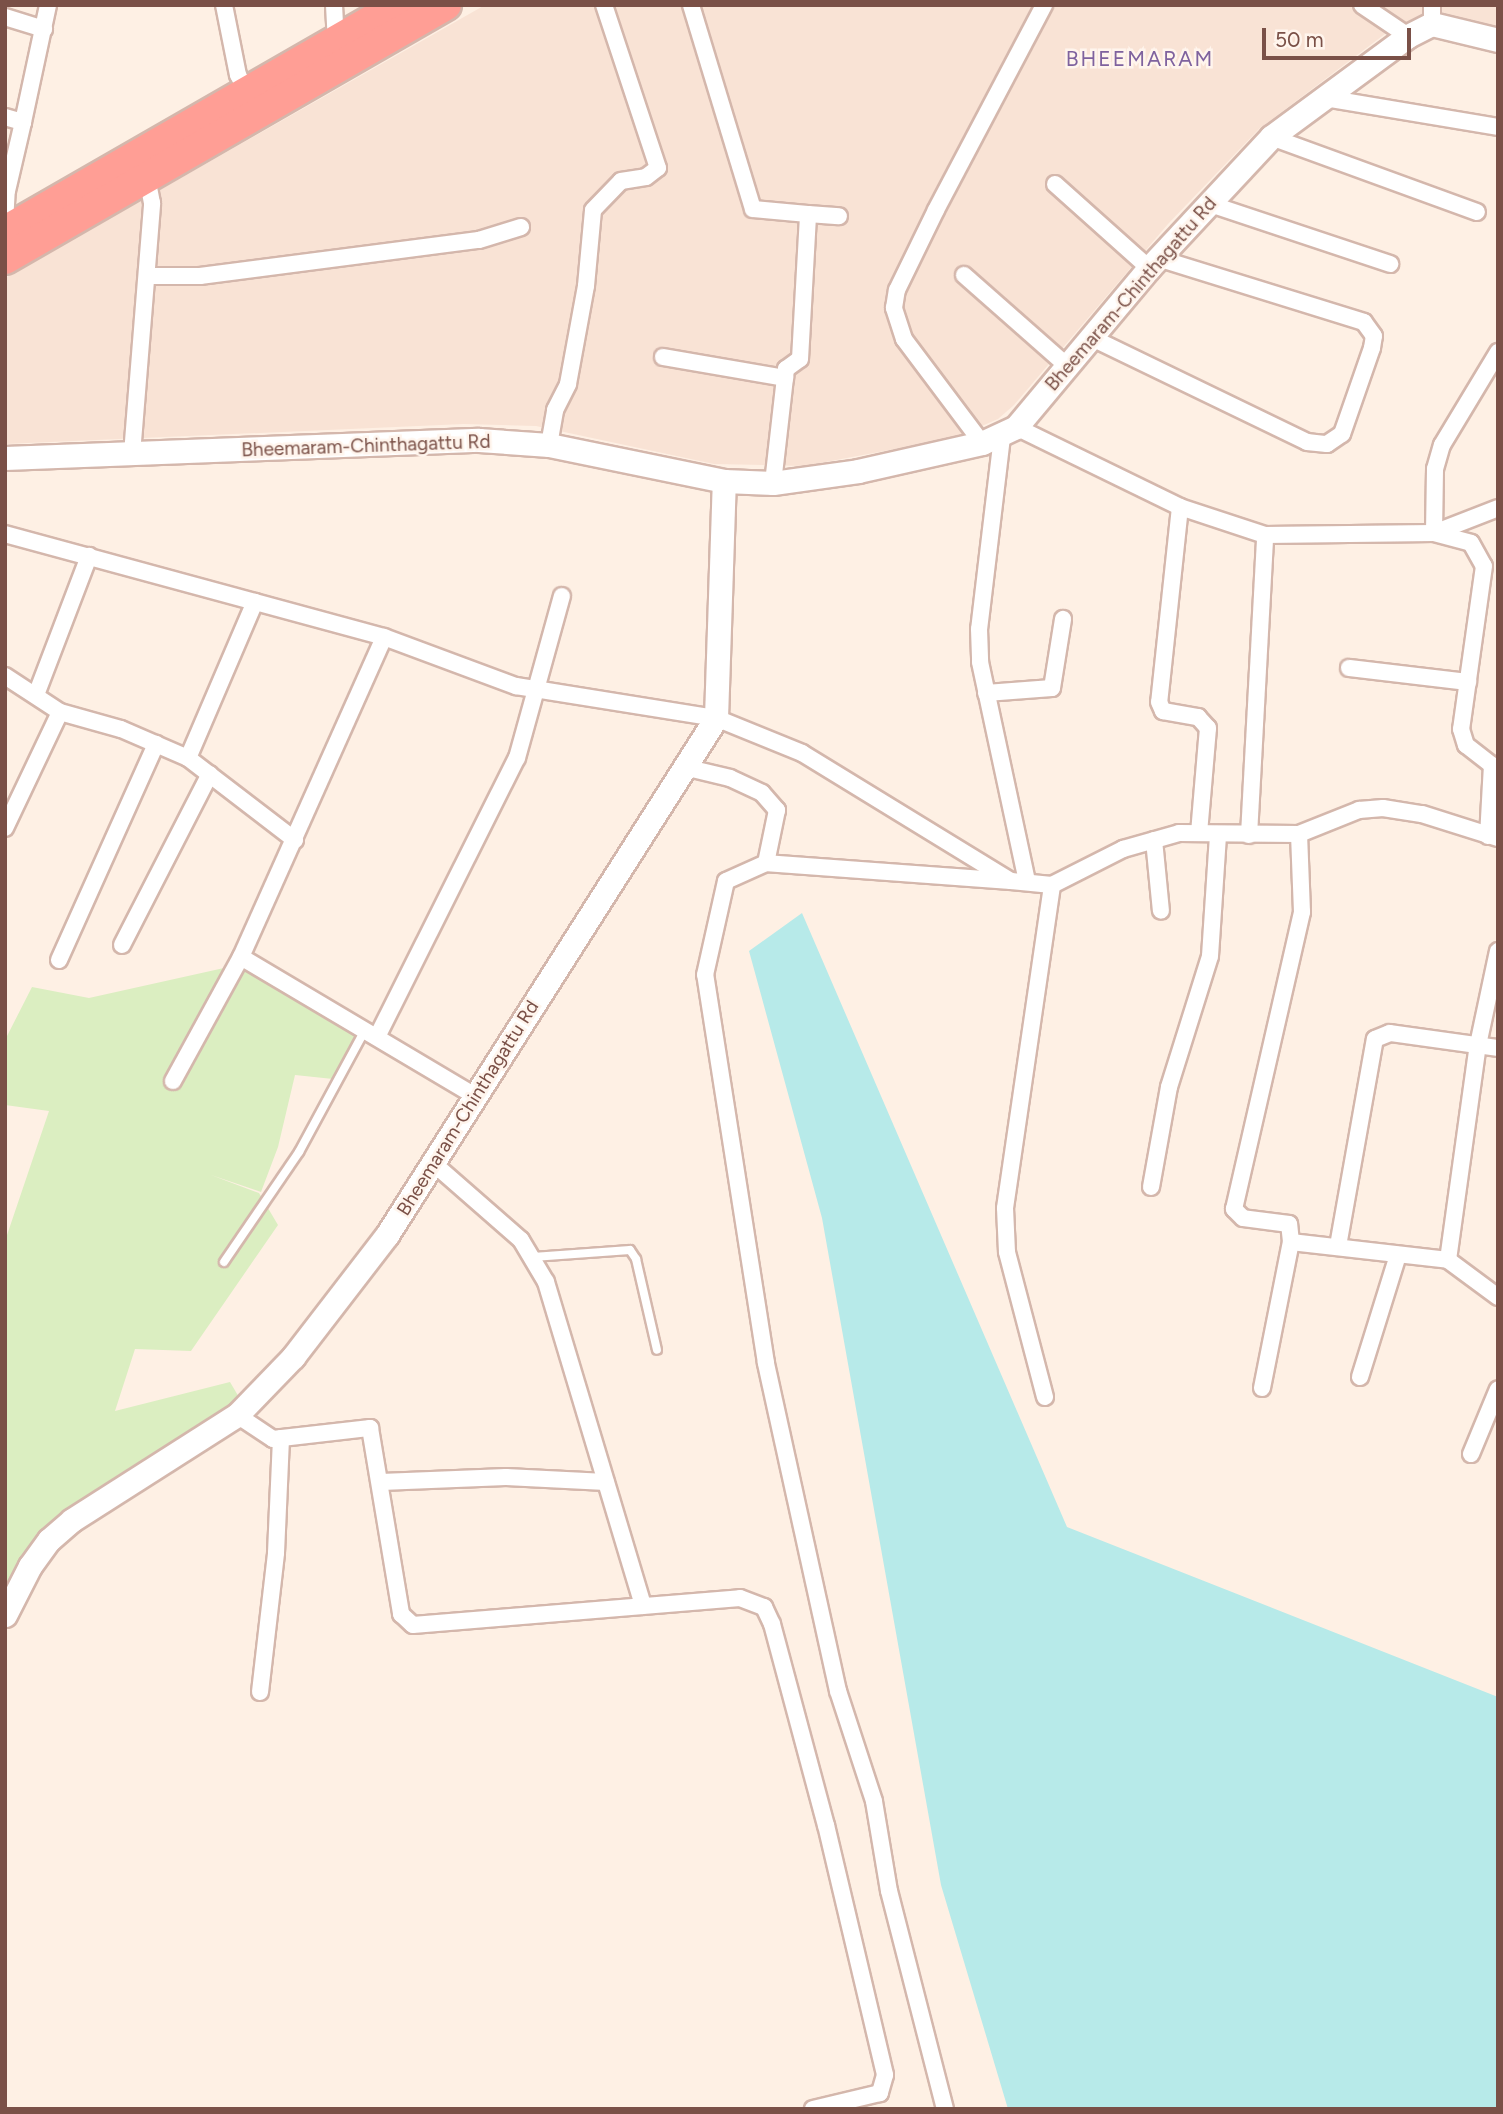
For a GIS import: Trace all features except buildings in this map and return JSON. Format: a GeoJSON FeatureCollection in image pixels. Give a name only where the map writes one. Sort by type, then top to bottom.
{"type":"FeatureCollection","features":[{"type":"Feature","properties":{"kind":"highway"},"geometry":{"type":"LineString","coordinates":[[5,231],[398,5]]}},
{"type":"Feature","properties":{"kind":"highway"},"geometry":{"type":"LineString","coordinates":[[5,259],[446,5]]}},
{"type":"Feature","properties":{"kind":"street"},"geometry":{"type":"LineString","coordinates":[[5,224],[7,191],[48,5]]}},
{"type":"Feature","properties":{"kind":"street"},"geometry":{"type":"LineString","coordinates":[[224,5],[237,75],[247,92]]}},
{"type":"Feature","properties":{"kind":"street"},"geometry":{"type":"LineString","coordinates":[[334,5],[336,40]]}},
{"type":"Feature","properties":{"kind":"street"},"geometry":{"type":"LineString","coordinates":[[549,445],[577,335],[593,210],[621,181],[646,177],[658,168],[604,5]]}},
{"type":"Feature","properties":{"kind":"street"},"geometry":{"type":"LineString","coordinates":[[691,5],[753,209],[839,216]]}},
{"type":"Feature","properties":{"kind":"street"},"geometry":{"type":"LineString","coordinates":[[945,2109],[889,1891],[874,1801],[838,1690],[766,1363],[705,975],[726,881],[766,863],[1052,885],[1123,849],[1154,840],[1199,833],[1299,834],[1359,810],[1383,808],[1422,814],[1493,837],[1492,765],[1466,745],[1461,729],[1485,577],[1482,555],[1471,543],[1434,533],[1265,535],[1180,507],[1000,436],[904,339],[894,309],[897,290],[1044,5]]}},
{"type":"Feature","properties":{"kind":"street"},"geometry":{"type":"LineString","coordinates":[[1362,5],[1408,36]]}},
{"type":"Feature","properties":{"kind":"street","name":"Bheemaram-Chinthagattu Rd"},"geometry":{"type":"LineString","coordinates":[[5,458],[479,440],[549,445],[724,481],[773,483],[858,471],[1000,436],[1154,263],[1272,137],[1408,36],[1432,15],[1498,40]]}},
{"type":"Feature","properties":{"kind":"street"},"geometry":{"type":"LineString","coordinates":[[5,17],[44,29]]}},
{"type":"Feature","properties":{"kind":"street"},"geometry":{"type":"LineString","coordinates":[[1325,98],[1498,127]]}},
{"type":"Feature","properties":{"kind":"street"},"geometry":{"type":"LineString","coordinates":[[5,117],[23,122]]}},
{"type":"Feature","properties":{"kind":"street"},"geometry":{"type":"LineString","coordinates":[[1272,137],[1477,212]]}},
{"type":"Feature","properties":{"kind":"street"},"geometry":{"type":"LineString","coordinates":[[132,453],[152,203],[146,177]]}},
{"type":"Feature","properties":{"kind":"street"},"geometry":{"type":"LineString","coordinates":[[1055,184],[1154,263],[1364,322],[1374,336],[1342,434],[1327,444],[1307,442],[1090,337]]}},
{"type":"Feature","properties":{"kind":"street"},"geometry":{"type":"LineString","coordinates":[[1210,204],[1390,264]]}},
{"type":"Feature","properties":{"kind":"street"},"geometry":{"type":"LineString","coordinates":[[773,483],[786,369],[800,359],[808,214]]}},
{"type":"Feature","properties":{"kind":"street"},"geometry":{"type":"LineString","coordinates":[[148,276],[200,276],[426,247],[504,235],[522,227]]}},
{"type":"Feature","properties":{"kind":"street"},"geometry":{"type":"LineString","coordinates":[[964,275],[1066,365]]}},
{"type":"Feature","properties":{"kind":"street"},"geometry":{"type":"LineString","coordinates":[[1434,533],[1436,469],[1442,445],[1498,352]]}},
{"type":"Feature","properties":{"kind":"street"},"geometry":{"type":"LineString","coordinates":[[663,357],[785,378]]}},
{"type":"Feature","properties":{"kind":"street"},"geometry":{"type":"LineString","coordinates":[[1000,436],[979,629],[986,693],[1019,882]]}},
{"type":"Feature","properties":{"kind":"street"},"geometry":{"type":"LineString","coordinates":[[716,718],[724,481]]}},
{"type":"Feature","properties":{"kind":"street"},"geometry":{"type":"LineString","coordinates":[[1180,507],[1159,702],[1163,711],[1198,717],[1208,727],[1199,833]]}},
{"type":"Feature","properties":{"kind":"street"},"geometry":{"type":"LineString","coordinates":[[1434,533],[1498,508]]}},
{"type":"Feature","properties":{"kind":"street"},"geometry":{"type":"LineString","coordinates":[[1249,835],[1265,535]]}},
{"type":"Feature","properties":{"kind":"street"},"geometry":{"type":"LineString","coordinates":[[7,540],[89,556],[384,636],[516,687],[716,718],[802,753],[1019,882]]}},
{"type":"Feature","properties":{"kind":"street"},"geometry":{"type":"LineString","coordinates":[[36,695],[89,556]]}},
{"type":"Feature","properties":{"kind":"street"},"geometry":{"type":"LineString","coordinates":[[371,1034],[517,758],[562,596]]}},
{"type":"Feature","properties":{"kind":"street"},"geometry":{"type":"LineString","coordinates":[[188,758],[255,602]]}},
{"type":"Feature","properties":{"kind":"street"},"geometry":{"type":"LineString","coordinates":[[986,693],[1052,688],[1063,619]]}},
{"type":"Feature","properties":{"kind":"street"},"geometry":{"type":"LineString","coordinates":[[173,1082],[241,957],[384,636]]}},
{"type":"Feature","properties":{"kind":"street"},"geometry":{"type":"LineString","coordinates":[[1349,668],[1468,682]]}},
{"type":"Feature","properties":{"kind":"street"},"geometry":{"type":"LineString","coordinates":[[5,676],[60,712],[121,729],[188,758],[295,840]]}},
{"type":"Feature","properties":{"kind":"street"},"geometry":{"type":"LineString","coordinates":[[5,828],[60,712]]}},
{"type":"Feature","properties":{"kind":"street","name":"Bheemaram-Chinthagattu Rd"},"geometry":{"type":"LineString","coordinates":[[5,1615],[30,1566],[72,1520],[237,1415],[293,1357],[387,1235],[716,718]]}},
{"type":"Feature","properties":{"kind":"street"},"geometry":{"type":"LineString","coordinates":[[59,960],[156,744]]}},
{"type":"Feature","properties":{"kind":"street"},"geometry":{"type":"LineString","coordinates":[[684,767],[730,778],[762,793],[777,810],[766,863]]}},
{"type":"Feature","properties":{"kind":"street"},"geometry":{"type":"LineString","coordinates":[[121,945],[209,774]]}},
{"type":"Feature","properties":{"kind":"street"},"geometry":{"type":"LineString","coordinates":[[1151,1187],[1169,1087],[1210,956],[1218,834]]}},
{"type":"Feature","properties":{"kind":"street"},"geometry":{"type":"LineString","coordinates":[[1262,1388],[1291,1242],[1289,1224],[1243,1218],[1234,1209],[1302,912],[1299,834]]}},
{"type":"Feature","properties":{"kind":"street"},"geometry":{"type":"LineString","coordinates":[[1154,840],[1161,911]]}},
{"type":"Feature","properties":{"kind":"street"},"geometry":{"type":"LineString","coordinates":[[1045,1397],[1007,1252],[1005,1208],[1052,885]]}},
{"type":"Feature","properties":{"kind":"street"},"geometry":{"type":"LineString","coordinates":[[1447,1260],[1478,1045],[1498,951]]}},
{"type":"Feature","properties":{"kind":"street"},"geometry":{"type":"LineString","coordinates":[[241,957],[475,1096]]}},
{"type":"Feature","properties":{"kind":"street"},"geometry":{"type":"LineString","coordinates":[[1338,1246],[1375,1039],[1390,1033],[1498,1048]]}},
{"type":"Feature","properties":{"kind":"street"},"geometry":{"type":"LineString","coordinates":[[433,1163],[502,1222],[533,1256],[546,1282],[643,1606]]}},
{"type":"Feature","properties":{"kind":"street"},"geometry":{"type":"LineString","coordinates":[[1291,1242],[1447,1260],[1498,1297]]}},
{"type":"Feature","properties":{"kind":"street"},"geometry":{"type":"LineString","coordinates":[[1360,1377],[1398,1255]]}},
{"type":"Feature","properties":{"kind":"street"},"geometry":{"type":"LineString","coordinates":[[1471,1454],[1497,1392]]}},
{"type":"Feature","properties":{"kind":"street"},"geometry":{"type":"LineString","coordinates":[[237,1415],[265,1437],[281,1438],[370,1428],[401,1614],[413,1625],[740,1598],[764,1607],[772,1624],[886,2082],[883,2091],[875,2095],[813,2109]]}},
{"type":"Feature","properties":{"kind":"street"},"geometry":{"type":"LineString","coordinates":[[260,1692],[276,1553],[281,1438]]}},
{"type":"Feature","properties":{"kind":"street"},"geometry":{"type":"LineString","coordinates":[[381,1482],[506,1477],[606,1482]]}},
{"type":"Feature","properties":{"kind":"lane"},"geometry":{"type":"LineString","coordinates":[[224,1262],[299,1152],[371,1034]]}},
{"type":"Feature","properties":{"kind":"lane"},"geometry":{"type":"LineString","coordinates":[[533,1256],[630,1250],[636,1259],[657,1350]]}},
{"type":"Feature","properties":{"kind":"shaded area"},"geometry":{"type":"Polygon","coordinates":[[[485,5],[1498,5],[1498,28],[1419,18],[1385,34],[1259,129],[1168,224],[1014,405],[998,419],[954,438],[804,466],[714,464],[536,426],[464,424],[5,444],[5,278],[485,5]]]}},
{"type":"Feature","properties":{"kind":"green space"},"geometry":{"type":"Polygon","coordinates":[[[242,964],[362,1037],[333,1079],[295,1075],[278,1147],[261,1192],[211,1175],[259,1193],[278,1225],[191,1351],[135,1349],[115,1411],[230,1382],[243,1404],[48,1531],[5,1608],[5,1241],[49,1111],[5,1105],[5,1040],[32,987],[89,998],[242,964]]]}},
{"type":"Feature","properties":{"kind":"water"},"geometry":{"type":"Polygon","coordinates":[[[802,913],[1067,1527],[1498,1697],[1498,2109],[1008,2109],[941,1885],[822,1218],[749,951],[802,913]]]}},
{"type":"Feature","properties":{"kind":"district","name":"BHEEMARAM"},"geometry":{"type":"Point","coordinates":[1140,59]}}]}
